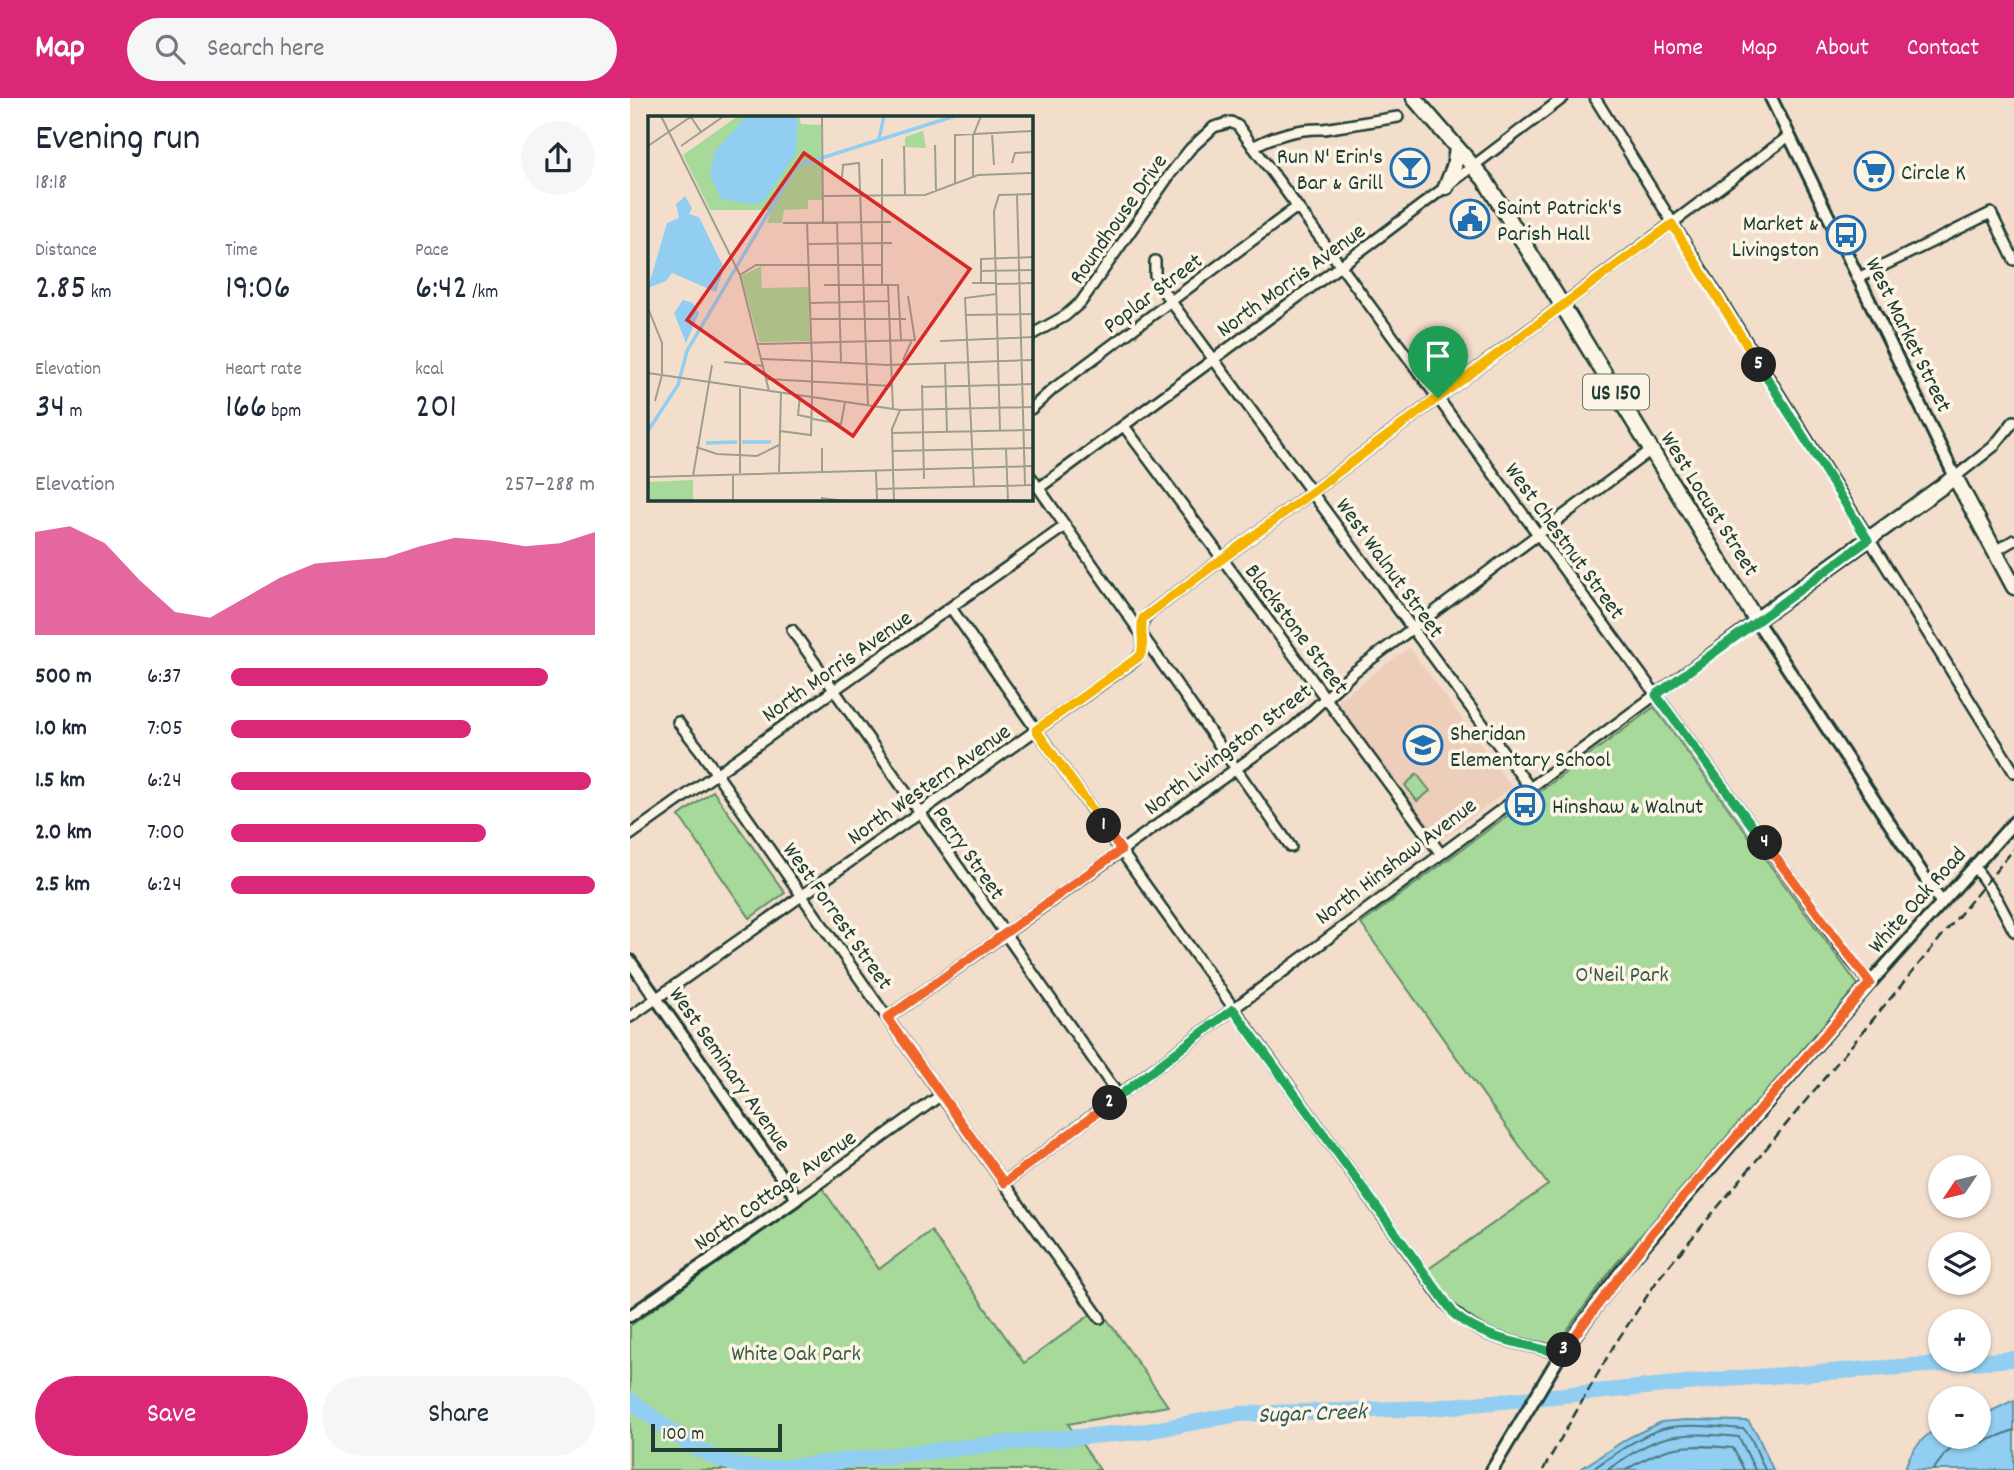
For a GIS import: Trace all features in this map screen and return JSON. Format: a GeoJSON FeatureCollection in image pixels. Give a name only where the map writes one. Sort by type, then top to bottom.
{"type":"FeatureCollection","features":[{"type":"Feature","properties":{"kind":"main road","name":"West Locust Street"},"geometry":{"type":"LineString","coordinates":[[1414,98],[1485,180],[1756,620]]}},
{"type":"Feature","properties":{"kind":"main road"},"geometry":{"type":"LineString","coordinates":[[1446,187],[1454,167],[1457,148]]}},
{"type":"Feature","properties":{"kind":"main road","name":"North Hinshaw Avenue"},"geometry":{"type":"LineString","coordinates":[[1756,620],[1955,477]]}},
{"type":"Feature","properties":{"kind":"main road","name":"West Market Street"},"geometry":{"type":"LineString","coordinates":[[1955,477],[2014,587]]}},
{"type":"Feature","properties":{"kind":"street","name":"North Morris Avenue"},"geometry":{"type":"LineString","coordinates":[[1039,488],[1563,98]]}},
{"type":"Feature","properties":{"kind":"street"},"geometry":{"type":"LineString","coordinates":[[1595,98],[2014,772]]}},
{"type":"Feature","properties":{"kind":"street","name":"West Market Street"},"geometry":{"type":"LineString","coordinates":[[1771,98],[1955,477]]}},
{"type":"Feature","properties":{"kind":"street"},"geometry":{"type":"LineString","coordinates":[[1253,147],[1269,138],[1313,128],[1324,129],[1398,117]]}},
{"type":"Feature","properties":{"kind":"street","name":"West Chestnut Street"},"geometry":{"type":"LineString","coordinates":[[1231,122],[1238,126],[1870,983]]}},
{"type":"Feature","properties":{"kind":"street","name":"Roundhouse Drive"},"geometry":{"type":"LineString","coordinates":[[1032,334],[1065,316],[1081,302],[1183,157],[1206,131],[1231,122]]}},
{"type":"Feature","properties":{"kind":"street","name":"North Western Avenue"},"geometry":{"type":"LineString","coordinates":[[630,1017],[1140,656],[1143,650],[1140,626],[1143,618],[1789,136]]}},
{"type":"Feature","properties":{"kind":"street","name":"Poplar Street"},"geometry":{"type":"LineString","coordinates":[[1032,408],[1297,207]]}},
{"type":"Feature","properties":{"kind":"street"},"geometry":{"type":"LineString","coordinates":[[1858,278],[1991,214],[2014,260]]}},
{"type":"Feature","properties":{"kind":"street","name":"West Walnut Street"},"geometry":{"type":"LineString","coordinates":[[1156,261],[1157,280],[1171,301],[1530,788]]}},
{"type":"Feature","properties":{"kind":"street","name":"North Hinshaw Avenue"},"geometry":{"type":"LineString","coordinates":[[1955,477],[1993,447],[2014,421]]}},
{"type":"Feature","properties":{"kind":"street","name":"Blackstone Street"},"geometry":{"type":"LineString","coordinates":[[1124,426],[1441,854]]}},
{"type":"Feature","properties":{"kind":"street","name":"North Livingston Street"},"geometry":{"type":"LineString","coordinates":[[887,1018],[1293,728],[1354,672],[1651,450]]}},
{"type":"Feature","properties":{"kind":"street"},"geometry":{"type":"LineString","coordinates":[[1032,478],[1291,847]]}},
{"type":"Feature","properties":{"kind":"street","name":"North Morris Avenue"},"geometry":{"type":"LineString","coordinates":[[630,835],[1065,526]]}},
{"type":"Feature","properties":{"kind":"street"},"geometry":{"type":"LineString","coordinates":[[1995,551],[2014,540]]}},
{"type":"Feature","properties":{"kind":"street"},"geometry":{"type":"LineString","coordinates":[[951,608],[1233,1009],[1455,1315],[1496,1338],[1561,1354]]}},
{"type":"Feature","properties":{"kind":"street","name":"North Hinshaw Avenue"},"geometry":{"type":"LineString","coordinates":[[1004,1183],[1756,620]]}},
{"type":"Feature","properties":{"kind":"street","name":"West Locust Street"},"geometry":{"type":"LineString","coordinates":[[1756,620],[1941,902]]}},
{"type":"Feature","properties":{"kind":"street","name":"Perry Street"},"geometry":{"type":"LineString","coordinates":[[792,630],[1119,1096]]}},
{"type":"Feature","properties":{"kind":"street","name":"West Forrest Street"},"geometry":{"type":"LineString","coordinates":[[678,722],[717,773],[1100,1318]]}},
{"type":"Feature","properties":{"kind":"street","name":"White Oak Road"},"geometry":{"type":"LineString","coordinates":[[1492,1470],[1561,1354],[1653,1232],[2014,822]]}},
{"type":"Feature","properties":{"kind":"street"},"geometry":{"type":"LineString","coordinates":[[1974,866],[1997,899],[2014,931]]}},
{"type":"Feature","properties":{"kind":"street","name":"West Seminary Avenue"},"geometry":{"type":"LineString","coordinates":[[630,961],[796,1199]]}},
{"type":"Feature","properties":{"kind":"street","name":"North Cottage Avenue"},"geometry":{"type":"LineString","coordinates":[[630,1316],[941,1095]]}},
{"type":"Feature","properties":{"kind":"shaded area","name":"Sheridan Elementary School"},"geometry":{"type":"Polygon","coordinates":[[[1409,647],[1512,787],[1438,842],[1335,703],[1409,647]]]}},
{"type":"Feature","properties":{"kind":"green space","name":"O'Neil Park"},"geometry":{"type":"Polygon","coordinates":[[[1654,707],[1858,985],[1615,1265],[1559,1341],[1551,1344],[1499,1333],[1471,1321],[1453,1304],[1427,1270],[1548,1185],[1361,924],[1654,707]]]}},
{"type":"Feature","properties":{"kind":"green space"},"geometry":{"type":"Polygon","coordinates":[[[1417,774],[1430,791],[1417,801],[1405,785],[1417,774]]]}},
{"type":"Feature","properties":{"kind":"green space"},"geometry":{"type":"Polygon","coordinates":[[[713,791],[785,893],[750,918],[679,816],[713,791]]]}},
{"type":"Feature","properties":{"kind":"green space","name":"White Oak Park"},"geometry":{"type":"Polygon","coordinates":[[[822,1188],[879,1269],[931,1231],[1024,1363],[1090,1315],[1097,1324],[1107,1319],[1168,1406],[1068,1424],[1100,1470],[630,1470],[630,1326],[822,1188]]]}},
{"type":"Feature","properties":{"kind":"water"},"geometry":{"type":"Polygon","coordinates":[[[2014,1400],[2014,1470],[1905,1470],[1910,1456],[1928,1435],[1928,1449],[1991,1449],[1991,1411],[2014,1400]]]}},
{"type":"Feature","properties":{"kind":"water"},"geometry":{"type":"Polygon","coordinates":[[[1748,1421],[1757,1434],[1773,1470],[1579,1470],[1628,1438],[1661,1422],[1748,1421]]]}},
{"type":"Feature","properties":{"kind":"waterway","name":"Sugar Creek"},"geometry":{"type":"LineString","coordinates":[[630,1400],[691,1445],[724,1461],[762,1470],[995,1444],[1148,1431],[1239,1414],[1432,1408],[1727,1379],[2014,1359]]}},
{"type":"Feature","properties":{"kind":"railway"},"geometry":{"type":"LineString","coordinates":[[1543,1470],[1613,1347],[1659,1278],[2014,849]]}},
{"type":"Feature","properties":{"kind":"place","name":"Run N' Erin's Bar & Grill"},"geometry":{"type":"Point","coordinates":[1410,168]}},
{"type":"Feature","properties":{"kind":"place","name":"Circle K"},"geometry":{"type":"Point","coordinates":[1874,171]}},
{"type":"Feature","properties":{"kind":"place","name":"Saint Patrick's Parish Hall"},"geometry":{"type":"Point","coordinates":[1470,219]}},
{"type":"Feature","properties":{"kind":"place","name":"Market & Livingston"},"geometry":{"type":"Point","coordinates":[1846,235]}},
{"type":"Feature","properties":{"kind":"place","name":"Sheridan Elementary School"},"geometry":{"type":"Point","coordinates":[1423,745]}},
{"type":"Feature","properties":{"kind":"place","name":"Hinshaw & Walnut"},"geometry":{"type":"Point","coordinates":[1525,805]}},
{"type":"Feature","properties":{"kind":"route"},"geometry":{"type":"LineString","coordinates":[[1672,224],[1868,540],[1656,695],[1870,983],[1653,1232],[1561,1354],[1496,1338],[1455,1315],[1233,1009],[1004,1183],[887,1018],[1121,850],[1036,730],[1140,656],[1143,650],[1140,626],[1143,618],[1438,398],[1672,224]]}}]}
